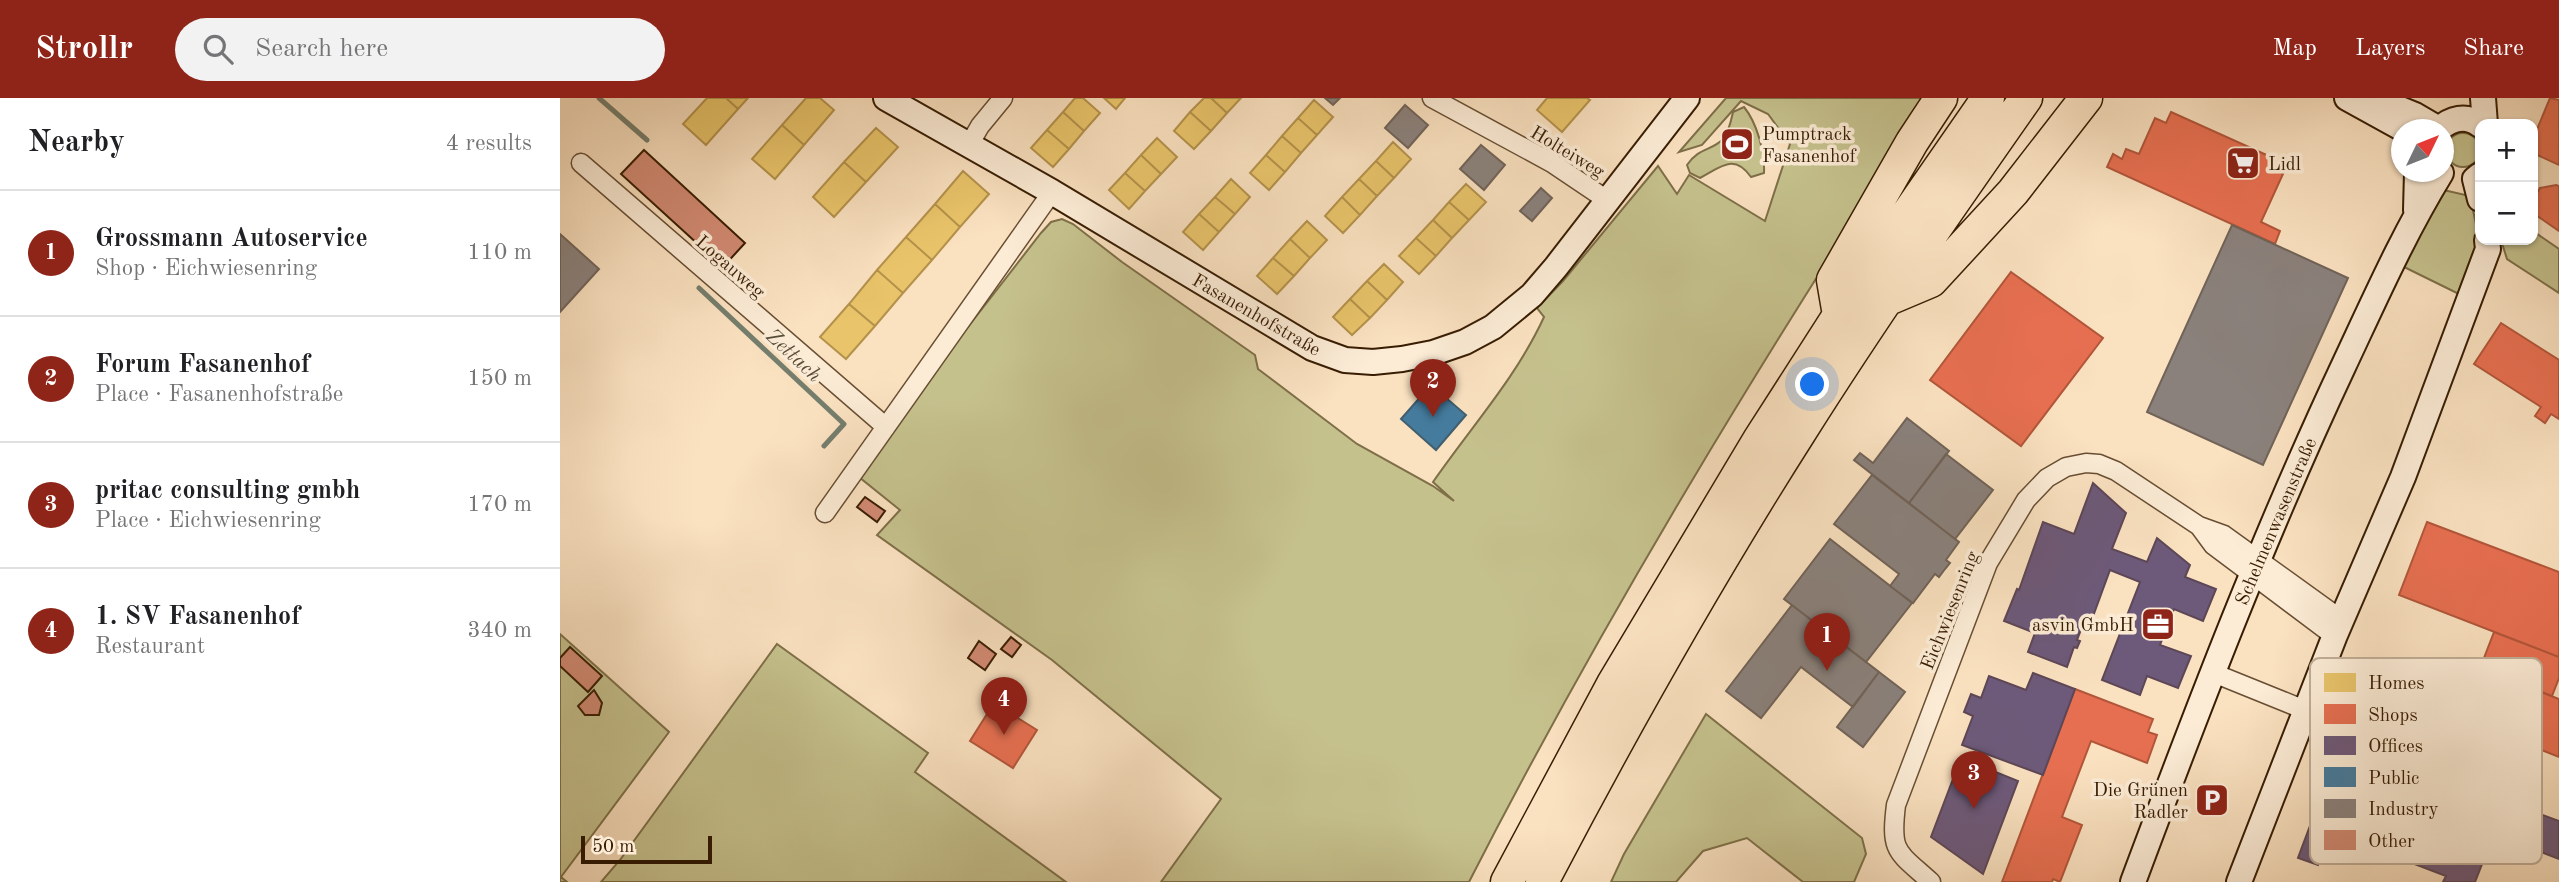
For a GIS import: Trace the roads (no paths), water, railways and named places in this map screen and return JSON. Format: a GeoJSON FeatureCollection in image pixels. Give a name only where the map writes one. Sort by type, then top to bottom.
{"type":"FeatureCollection","features":[{"type":"Feature","properties":{"kind":"highway"},"geometry":{"type":"LineString","coordinates":[[1839,314],[1833,280],[1912,142],[1941,98]]}},
{"type":"Feature","properties":{"kind":"highway"},"geometry":{"type":"LineString","coordinates":[[1507,882],[1613,684],[1681,566],[1839,314],[1988,98]]}},
{"type":"Feature","properties":{"kind":"highway"},"geometry":{"type":"LineString","coordinates":[[1542,882],[1619,738],[1719,564],[1800,432],[1886,300],[2026,98]]}},
{"type":"Feature","properties":{"kind":"highway"},"geometry":{"type":"LineString","coordinates":[[1886,300],[1931,281],[2013,192],[2086,98]]}},
{"type":"Feature","properties":{"kind":"street","name":"Fasanenhofstraße"},"geometry":{"type":"LineString","coordinates":[[886,98],[1052,192],[1312,348],[1345,360],[1373,362],[1433,353],[1465,342],[1493,327],[1532,295],[1687,98]]}},
{"type":"Feature","properties":{"kind":"street"},"geometry":{"type":"LineString","coordinates":[[969,145],[980,125],[1003,98]]}},
{"type":"Feature","properties":{"kind":"street","name":"Holteiweg"},"geometry":{"type":"LineString","coordinates":[[1432,98],[1552,163],[1607,200]]}},
{"type":"Feature","properties":{"kind":"street"},"geometry":{"type":"LineString","coordinates":[[2347,98],[2415,115],[2461,121],[2483,98]]}},
{"type":"Feature","properties":{"kind":"street"},"geometry":{"type":"LineString","coordinates":[[2372,105],[2391,119]]}},
{"type":"Feature","properties":{"kind":"street"},"geometry":{"type":"LineString","coordinates":[[2372,105],[2391,130]]}},
{"type":"Feature","properties":{"kind":"street","name":"Logauweg"},"geometry":{"type":"LineString","coordinates":[[581,163],[886,427]]}},
{"type":"Feature","properties":{"kind":"street"},"geometry":{"type":"LineString","coordinates":[[2416,214],[2417,182]]}},
{"type":"Feature","properties":{"kind":"street","name":"Schelmenwasenstraße"},"geometry":{"type":"LineString","coordinates":[[2133,882],[2211,672],[2293,474],[2416,214],[2436,182]]}},
{"type":"Feature","properties":{"kind":"street"},"geometry":{"type":"LineString","coordinates":[[825,513],[1052,192]]}},
{"type":"Feature","properties":{"kind":"street"},"geometry":{"type":"LineString","coordinates":[[2327,658],[2403,477],[2488,245]]}},
{"type":"Feature","properties":{"kind":"street","name":"Eichwiesenring"},"geometry":{"type":"LineString","coordinates":[[1931,882],[1897,851],[1893,829],[1896,805],[1988,563],[2026,500],[2048,478],[2066,467],[2086,463],[2099,464],[2116,471],[2199,526],[2224,535],[2254,567],[2339,628]]}},
{"type":"Feature","properties":{"kind":"street"},"geometry":{"type":"LineString","coordinates":[[2211,672],[2305,710]]}},
{"type":"Feature","properties":{"kind":"street"},"geometry":{"type":"LineString","coordinates":[[2239,882],[2310,698]]}},
{"type":"Feature","properties":{"kind":"waterway","name":"Zettach"},"geometry":{"type":"LineString","coordinates":[[599,98],[647,140]]}},
{"type":"Feature","properties":{"kind":"waterway","name":"Zettach"},"geometry":{"type":"LineString","coordinates":[[699,288],[844,424],[824,446]]}},
{"type":"Feature","properties":{"kind":"place","name":"Pumptrack Fasanenhof"},"geometry":{"type":"Point","coordinates":[1737,144]}},
{"type":"Feature","properties":{"kind":"place","name":"Lidl"},"geometry":{"type":"Point","coordinates":[2243,163]}},
{"type":"Feature","properties":{"kind":"place","name":"Forum Fasanenhof"},"geometry":{"type":"Point","coordinates":[1433,417]}},
{"type":"Feature","properties":{"kind":"place","name":"asvin GmbH"},"geometry":{"type":"Point","coordinates":[2158,624]}},
{"type":"Feature","properties":{"kind":"place","name":"Grossmann Autoservice"},"geometry":{"type":"Point","coordinates":[1827,671]}},
{"type":"Feature","properties":{"kind":"place","name":"1. SV Fasanenhof"},"geometry":{"type":"Point","coordinates":[1004,735]}},
{"type":"Feature","properties":{"kind":"place","name":"Die Grünen Radler"},"geometry":{"type":"Point","coordinates":[2212,800]}},
{"type":"Feature","properties":{"kind":"place","name":"pritac consulting gmbh"},"geometry":{"type":"Point","coordinates":[1974,809]}}]}
